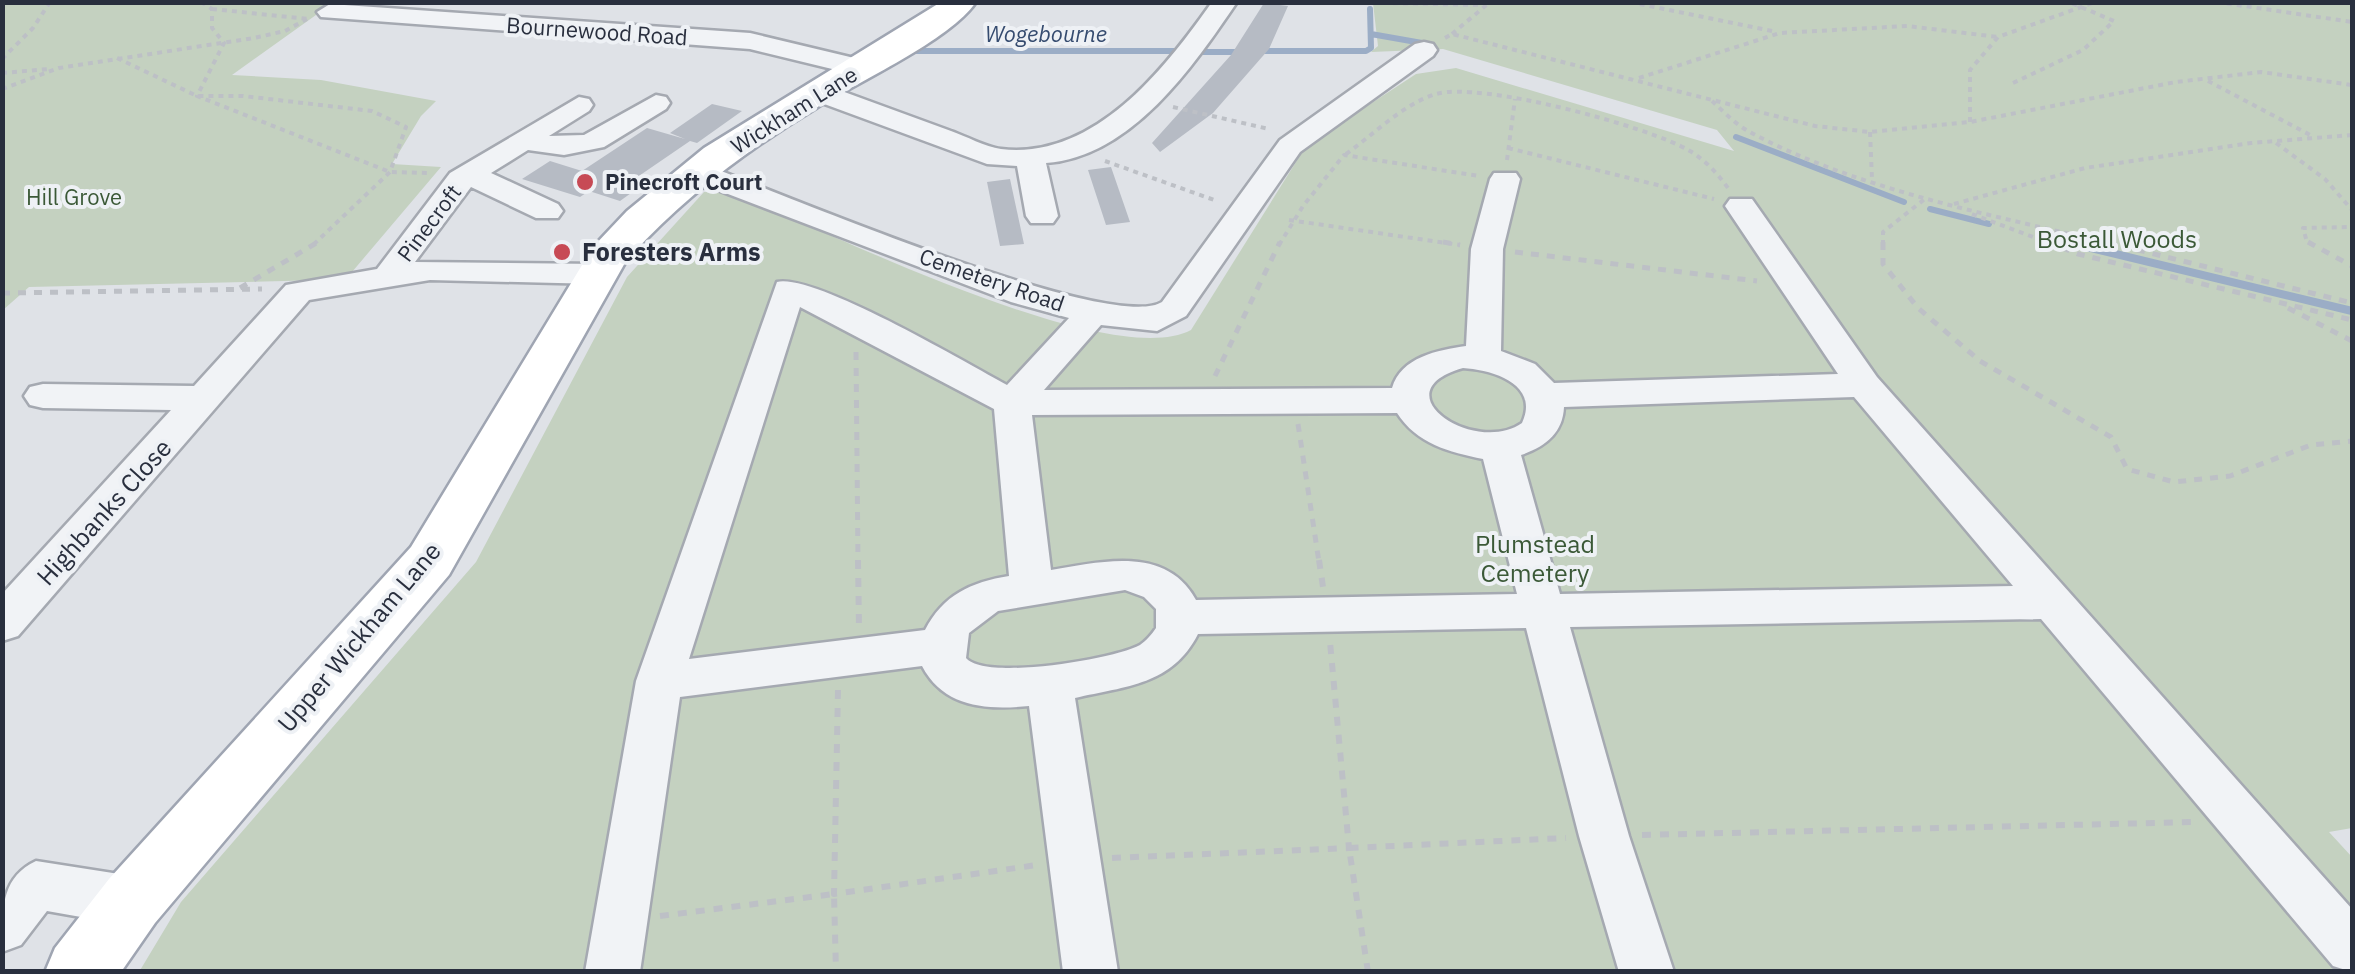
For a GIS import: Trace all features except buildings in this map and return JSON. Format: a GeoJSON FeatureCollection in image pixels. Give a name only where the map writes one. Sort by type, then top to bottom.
{"type":"FeatureCollection","features":[{"type":"Feature","properties":{"kind":"main road","name":"Wickham Lane"},"geometry":{"type":"LineString","coordinates":[[598,274],[622,239],[696,172],[961,2]]}},
{"type":"Feature","properties":{"kind":"main road","name":"Upper Wickham Lane"},"geometry":{"type":"LineString","coordinates":[[80,972],[132,902],[430,561],[598,274]]}},
{"type":"Feature","properties":{"kind":"street"},"geometry":{"type":"LineString","coordinates":[[582,30],[615,2]]}},
{"type":"Feature","properties":{"kind":"street"},"geometry":{"type":"LineString","coordinates":[[818,92],[998,158],[1030,158],[1074,150],[1099,136],[1144,100],[1190,52],[1225,2]]}},
{"type":"Feature","properties":{"kind":"street","name":"Bournewood Road"},"geometry":{"type":"LineString","coordinates":[[319,15],[379,9],[582,30],[750,41],[861,68]]}},
{"type":"Feature","properties":{"kind":"street","name":"Cemetery Road"},"geometry":{"type":"LineString","coordinates":[[696,172],[1023,295],[1092,313],[1157,320],[1174,309],[1290,146],[1424,50]]}},
{"type":"Feature","properties":{"kind":"street"},"geometry":{"type":"LineString","coordinates":[[522,140],[557,149],[590,144],[656,103]]}},
{"type":"Feature","properties":{"kind":"street","name":"Pinecroft"},"geometry":{"type":"LineString","coordinates":[[390,274],[456,185],[578,105]]}},
{"type":"Feature","properties":{"kind":"street"},"geometry":{"type":"LineString","coordinates":[[1030,158],[1042,216]]}},
{"type":"Feature","properties":{"kind":"street"},"geometry":{"type":"LineString","coordinates":[[1484,358],[1487,249],[1506,164]]}},
{"type":"Feature","properties":{"kind":"street","name":"Pinecroft"},"geometry":{"type":"LineString","coordinates":[[470,175],[547,211]]}},
{"type":"Feature","properties":{"kind":"street"},"geometry":{"type":"LineString","coordinates":[[1741,206],[1864,385],[2352,948]]}},
{"type":"Feature","properties":{"kind":"street","name":"Highbanks Close"},"geometry":{"type":"LineString","coordinates":[[2,624],[298,292],[390,274],[448,270],[598,274]]}},
{"type":"Feature","properties":{"kind":"street"},"geometry":{"type":"LineString","coordinates":[[612,972],[617,922],[659,680],[789,289],[1012,403],[1409,400]]}},
{"type":"Feature","properties":{"kind":"street"},"geometry":{"type":"LineString","coordinates":[[1032,588],[1012,403],[1092,313]]}},
{"type":"Feature","properties":{"kind":"street"},"geometry":{"type":"LineString","coordinates":[[1463,357],[1484,358],[1521,372],[1544,396],[1548,409],[1545,422],[1535,434],[1500,447],[1451,440],[1430,430],[1416,416],[1409,400],[1410,387],[1428,366],[1463,357]]}},
{"type":"Feature","properties":{"kind":"street"},"geometry":{"type":"LineString","coordinates":[[1544,396],[1864,385]]}},
{"type":"Feature","properties":{"kind":"street","name":"Highbanks Close"},"geometry":{"type":"LineString","coordinates":[[43,396],[205,398]]}},
{"type":"Feature","properties":{"kind":"street"},"geometry":{"type":"LineString","coordinates":[[1500,447],[1604,836],[1647,972]]}},
{"type":"Feature","properties":{"kind":"street"},"geometry":{"type":"LineString","coordinates":[[1105,576],[1145,576],[1169,591],[1181,617],[1178,633],[1169,648],[1154,659],[1049,681],[990,690],[970,685],[954,675],[944,662],[940,646],[944,630],[970,603],[1032,588],[1105,576]]}},
{"type":"Feature","properties":{"kind":"street"},"geometry":{"type":"LineString","coordinates":[[1181,617],[2054,602]]}},
{"type":"Feature","properties":{"kind":"street"},"geometry":{"type":"LineString","coordinates":[[659,680],[940,646]]}},
{"type":"Feature","properties":{"kind":"street"},"geometry":{"type":"LineString","coordinates":[[1049,681],[1091,972]]}},
{"type":"Feature","properties":{"kind":"street"},"geometry":{"type":"LineString","coordinates":[[2,927],[36,885],[132,902]]}},
{"type":"Feature","properties":{"kind":"path"},"geometry":{"type":"LineString","coordinates":[[2,59],[33,28],[50,2]]}},
{"type":"Feature","properties":{"kind":"path"},"geometry":{"type":"LineString","coordinates":[[201,2],[212,9],[319,15]]}},
{"type":"Feature","properties":{"kind":"path"},"geometry":{"type":"LineString","coordinates":[[1333,2],[1488,4]]}},
{"type":"Feature","properties":{"kind":"path"},"geometry":{"type":"LineString","coordinates":[[1630,2],[1780,33]]}},
{"type":"Feature","properties":{"kind":"path"},"geometry":{"type":"LineString","coordinates":[[2013,82],[2083,50],[2114,21],[2069,2]]}},
{"type":"Feature","properties":{"kind":"path"},"geometry":{"type":"LineString","coordinates":[[1636,79],[1780,33],[1907,26],[1998,37],[2082,10],[2095,2]]}},
{"type":"Feature","properties":{"kind":"path"},"geometry":{"type":"LineString","coordinates":[[2217,2],[2352,22]]}},
{"type":"Feature","properties":{"kind":"path"},"geometry":{"type":"LineString","coordinates":[[1424,50],[1452,34],[1488,4]]}},
{"type":"Feature","properties":{"kind":"path"},"geometry":{"type":"LineString","coordinates":[[212,9],[212,28],[224,43]]}},
{"type":"Feature","properties":{"kind":"path"},"geometry":{"type":"LineString","coordinates":[[2,72],[59,68],[224,43],[278,33],[319,15]]}},
{"type":"Feature","properties":{"kind":"path"},"geometry":{"type":"LineString","coordinates":[[1452,34],[1815,126],[1870,132],[1970,122],[2151,86],[2275,72],[2352,86]]}},
{"type":"Feature","properties":{"kind":"path"},"geometry":{"type":"LineString","coordinates":[[1970,122],[1970,70],[1998,37]]}},
{"type":"Feature","properties":{"kind":"path"},"geometry":{"type":"LineString","coordinates":[[197,96],[224,43]]}},
{"type":"Feature","properties":{"kind":"path"},"geometry":{"type":"LineString","coordinates":[[116,58],[197,96],[390,172],[429,173]]}},
{"type":"Feature","properties":{"kind":"path"},"geometry":{"type":"LineString","coordinates":[[2,89],[59,68]]}},
{"type":"Feature","properties":{"kind":"path"},"geometry":{"type":"LineString","coordinates":[[2206,80],[2315,138]]}},
{"type":"Feature","properties":{"kind":"path"},"geometry":{"type":"LineString","coordinates":[[1203,401],[1289,220],[1312,188],[1344,155],[1438,94],[1459,91],[1514,99],[1656,135],[1710,164],[1741,206]]}},
{"type":"Feature","properties":{"kind":"path"},"geometry":{"type":"LineString","coordinates":[[197,96],[244,96],[372,111],[406,127],[390,172],[320,241],[240,288]]}},
{"type":"Feature","properties":{"kind":"path"},"geometry":{"type":"LineString","coordinates":[[1506,164],[1514,99]]}},
{"type":"Feature","properties":{"kind":"path"},"geometry":{"type":"LineString","coordinates":[[1710,99],[1744,130],[1803,156],[1926,198],[2352,303]]}},
{"type":"Feature","properties":{"kind":"path"},"geometry":{"type":"LineString","coordinates":[[1144,100],[1301,137]]}},
{"type":"Feature","properties":{"kind":"path"},"geometry":{"type":"LineString","coordinates":[[1870,132],[1872,179]]}},
{"type":"Feature","properties":{"kind":"path"},"geometry":{"type":"LineString","coordinates":[[1950,205],[2085,168],[2274,141],[2351,136]]}},
{"type":"Feature","properties":{"kind":"path"},"geometry":{"type":"LineString","coordinates":[[2274,141],[2325,180],[2352,210]]}},
{"type":"Feature","properties":{"kind":"path"},"geometry":{"type":"LineString","coordinates":[[1074,150],[1244,210]]}},
{"type":"Feature","properties":{"kind":"path"},"geometry":{"type":"LineString","coordinates":[[1344,155],[1506,164],[1741,206]]}},
{"type":"Feature","properties":{"kind":"path"},"geometry":{"type":"LineString","coordinates":[[1926,198],[1883,232],[1884,264],[1918,308],[1980,361],[2111,437],[2128,469],[2174,482],[2230,476],[2311,446],[2352,441]]}},
{"type":"Feature","properties":{"kind":"path"},"geometry":{"type":"LineString","coordinates":[[1950,205],[2078,254],[2352,320]]}},
{"type":"Feature","properties":{"kind":"path"},"geometry":{"type":"LineString","coordinates":[[1289,220],[1487,249],[1796,286]]}},
{"type":"Feature","properties":{"kind":"path"},"geometry":{"type":"LineString","coordinates":[[2352,226],[2302,228],[2307,242],[2352,266]]}},
{"type":"Feature","properties":{"kind":"path"},"geometry":{"type":"LineString","coordinates":[[2,294],[274,289]]}},
{"type":"Feature","properties":{"kind":"path"},"geometry":{"type":"LineString","coordinates":[[2278,302],[2352,340]]}},
{"type":"Feature","properties":{"kind":"path"},"geometry":{"type":"LineString","coordinates":[[836,972],[834,894],[849,658],[856,320]]}},
{"type":"Feature","properties":{"kind":"path"},"geometry":{"type":"LineString","coordinates":[[1295,402],[1327,612],[1349,848],[1368,972]]}},
{"type":"Feature","properties":{"kind":"path"},"geometry":{"type":"LineString","coordinates":[[617,922],[1072,860],[1604,836],[2244,821]]}},
{"type":"Feature","properties":{"kind":"green space","name":"Hill Grove"},"geometry":{"type":"Polygon","coordinates":[[[2,3],[330,5],[232,75],[321,80],[436,101],[421,116],[392,164],[441,167],[352,272],[325,280],[29,287],[3,310],[2,3]]]}},
{"type":"Feature","properties":{"kind":"green space","name":"Plumstead Cemetery"},"geometry":{"type":"Polygon","coordinates":[[[1373,3],[2352,3],[2352,828],[2329,832],[2352,857],[2352,971],[139,972],[181,902],[476,562],[627,277],[704,192],[735,193],[897,264],[1035,315],[1098,332],[1152,338],[1191,330],[1306,146],[1416,74],[1456,68],[1734,151],[1717,130],[1443,49],[1371,52],[1378,46],[1373,3]]]}},
{"type":"Feature","properties":{"kind":"waterway","name":"Wogebourne"},"geometry":{"type":"LineString","coordinates":[[1259,51],[1366,51],[1371,48],[1370,9]]}},
{"type":"Feature","properties":{"kind":"waterway"},"geometry":{"type":"LineString","coordinates":[[1371,34],[1422,43]]}},
{"type":"Feature","properties":{"kind":"waterway","name":"Wogebourne"},"geometry":{"type":"LineString","coordinates":[[917,51],[1176,51]]}},
{"type":"Feature","properties":{"kind":"waterway","name":"Wogebourne"},"geometry":{"type":"LineString","coordinates":[[1202,52],[1244,52]]}},
{"type":"Feature","properties":{"kind":"waterway"},"geometry":{"type":"LineString","coordinates":[[1736,137],[1904,202]]}},
{"type":"Feature","properties":{"kind":"waterway"},"geometry":{"type":"LineString","coordinates":[[1930,209],[1989,224]]}},
{"type":"Feature","properties":{"kind":"waterway"},"geometry":{"type":"LineString","coordinates":[[2043,237],[2076,245]]}},
{"type":"Feature","properties":{"kind":"waterway"},"geometry":{"type":"LineString","coordinates":[[2066,242],[2352,311]]}},
{"type":"Feature","properties":{"kind":"place","name":"Pinecroft Court"},"geometry":{"type":"Point","coordinates":[585,182]}},
{"type":"Feature","properties":{"kind":"place","name":"Foresters Arms"},"geometry":{"type":"Point","coordinates":[562,252]}},
{"type":"Feature","properties":{"kind":"park label","name":"Bostall Woods"},"geometry":{"type":"Point","coordinates":[2117,239]}}]}
